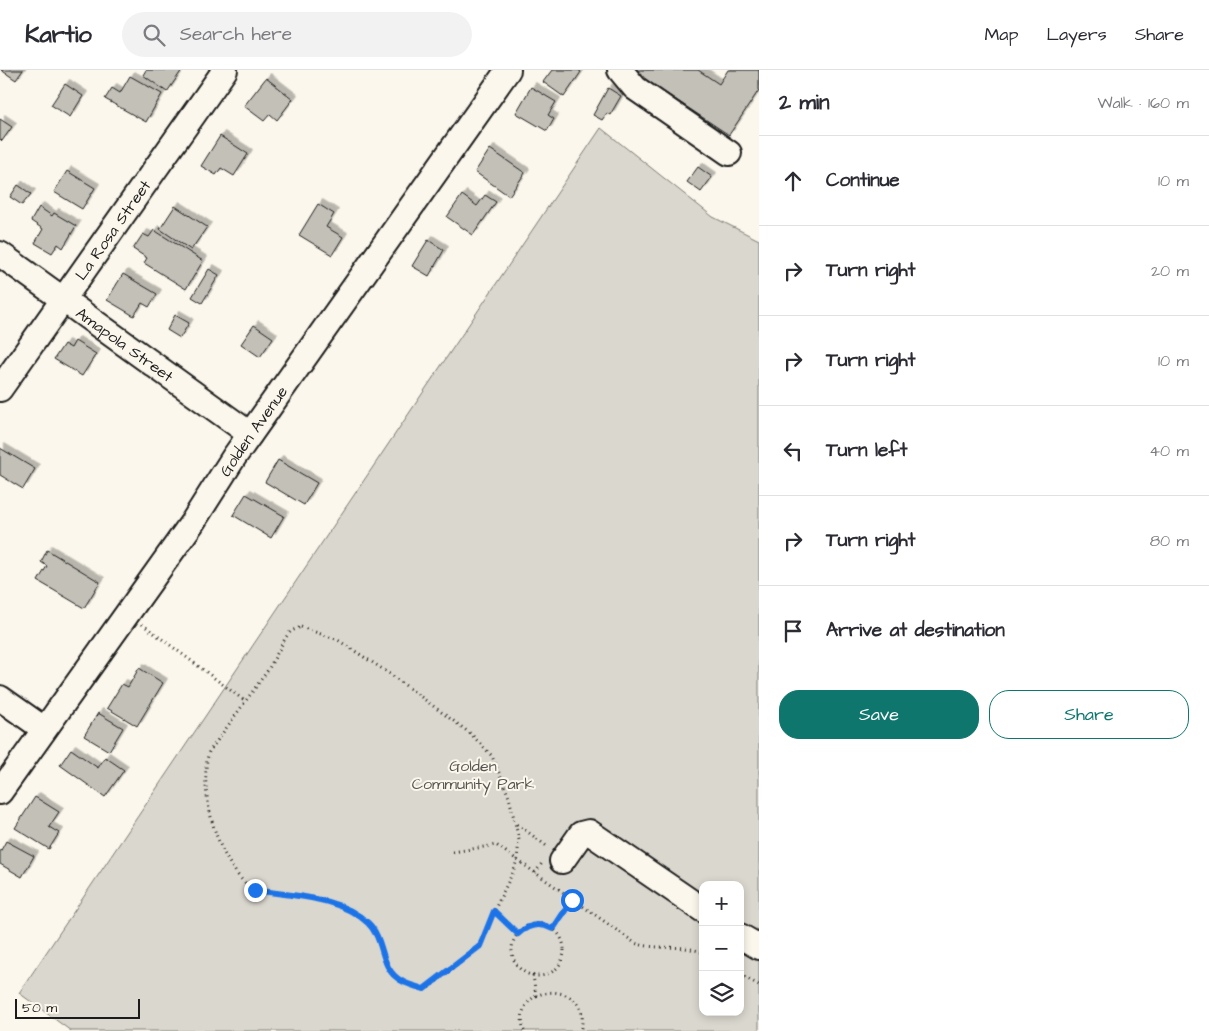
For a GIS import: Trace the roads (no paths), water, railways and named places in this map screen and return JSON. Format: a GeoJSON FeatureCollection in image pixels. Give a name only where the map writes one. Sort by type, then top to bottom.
{"type":"FeatureCollection","features":[{"type":"Feature","properties":{"kind":"street","name":"La Rosa Street"},"geometry":{"type":"LineString","coordinates":[[0,389],[225,70]]}},
{"type":"Feature","properties":{"kind":"street","name":"Golden Avenue"},"geometry":{"type":"LineString","coordinates":[[0,792],[192,523],[250,434],[508,70]]}},
{"type":"Feature","properties":{"kind":"street"},"geometry":{"type":"LineString","coordinates":[[620,70],[635,88],[730,153]]}},
{"type":"Feature","properties":{"kind":"street","name":"Amapola Street"},"geometry":{"type":"LineString","coordinates":[[0,254],[250,434]]}},
{"type":"Feature","properties":{"kind":"street"},"geometry":{"type":"LineString","coordinates":[[0,698],[44,729]]}},
{"type":"Feature","properties":{"kind":"street"},"geometry":{"type":"LineString","coordinates":[[553,856],[581,834],[589,832],[699,907]]}},
{"type":"Feature","properties":{"kind":"street"},"geometry":{"type":"LineString","coordinates":[[744,938],[759,947]]}},
{"type":"Feature","properties":{"kind":"park label","name":"Golden Community Park"},"geometry":{"type":"Point","coordinates":[473,774]}}]}
